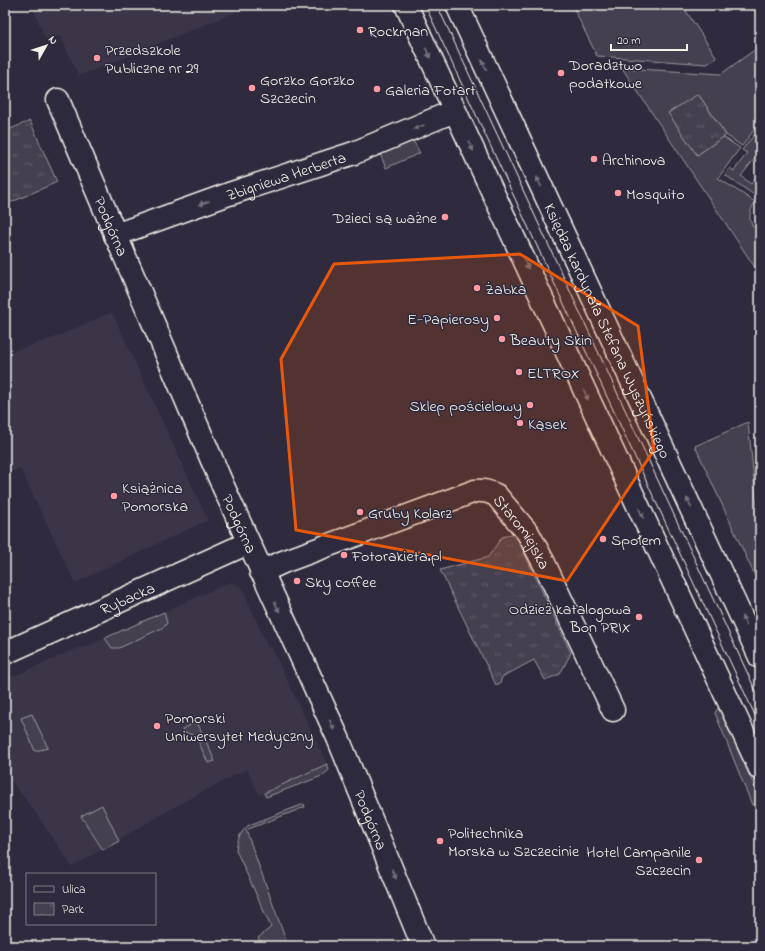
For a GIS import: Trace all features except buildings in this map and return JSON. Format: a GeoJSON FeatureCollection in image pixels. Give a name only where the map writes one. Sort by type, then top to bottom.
{"type":"FeatureCollection","features":[{"type":"Feature","properties":{"kind":"street"},"geometry":{"type":"LineString","coordinates":[[406,5],[760,769]]}},
{"type":"Feature","properties":{"kind":"street","name":"Księdza kardynała Stefana Wyszyńskiego"},"geometry":{"type":"LineString","coordinates":[[456,5],[760,656]]}},
{"type":"Feature","properties":{"kind":"street","name":"Podgórna"},"geometry":{"type":"LineString","coordinates":[[58,100],[248,543],[338,738],[423,946]]}},
{"type":"Feature","properties":{"kind":"street","name":"Zbigniewa Herberta"},"geometry":{"type":"LineString","coordinates":[[116,235],[229,194],[354,153],[454,111]]}},
{"type":"Feature","properties":{"kind":"street","name":"Staromiejska"},"geometry":{"type":"LineString","coordinates":[[261,572],[290,559],[475,491],[483,490],[490,492],[496,495],[528,533],[544,563],[613,710]]}},
{"type":"Feature","properties":{"kind":"street","name":"Rybacka"},"geometry":{"type":"LineString","coordinates":[[5,653],[248,543]]}},
{"type":"Feature","properties":{"kind":"highlighted area"},"geometry":{"type":"Polygon","coordinates":[[[520,254],[638,326],[654,450],[567,581],[405,552],[296,530],[281,359],[334,264],[520,254]]]}},
{"type":"Feature","properties":{"kind":"shaded area","name":"Przedszkole Publiczne nr 29"},"geometry":{"type":"Polygon","coordinates":[[[32,5],[233,5],[236,12],[79,76],[60,36],[45,39],[32,5]]]}},
{"type":"Feature","properties":{"kind":"shaded area","name":"Książnica Pomorska"},"geometry":{"type":"Polygon","coordinates":[[[112,312],[208,520],[75,583],[20,468],[5,474],[5,354],[56,337],[112,312]]]}},
{"type":"Feature","properties":{"kind":"shaded area","name":"Pomorski Uniwersytet Medyczny"},"geometry":{"type":"Polygon","coordinates":[[[230,582],[242,587],[268,648],[271,646],[327,764],[259,795],[247,769],[185,801],[72,867],[35,812],[5,773],[5,680],[80,647],[81,649],[230,582]]]}},
{"type":"Feature","properties":{"kind":"green space"},"geometry":{"type":"Polygon","coordinates":[[[572,5],[682,5],[717,58],[707,64],[597,56],[572,5]]]}},
{"type":"Feature","properties":{"kind":"green space"},"geometry":{"type":"Polygon","coordinates":[[[760,46],[760,122],[742,146],[726,135],[698,94],[697,155],[723,137],[740,148],[718,178],[755,202],[751,211],[750,219],[753,226],[760,233],[760,275],[622,68],[721,74],[760,46]]]}},
{"type":"Feature","properties":{"kind":"green space"},"geometry":{"type":"Polygon","coordinates":[[[698,94],[726,135],[697,155],[668,113],[698,94]]]}},
{"type":"Feature","properties":{"kind":"green space"},"geometry":{"type":"Polygon","coordinates":[[[30,121],[57,182],[5,205],[5,131],[30,121]]]}},
{"type":"Feature","properties":{"kind":"green space"},"geometry":{"type":"Polygon","coordinates":[[[754,135],[760,135],[760,159],[756,157],[741,176],[751,184],[760,173],[760,199],[725,175],[730,168],[734,171],[747,153],[742,150],[754,135]]]}},
{"type":"Feature","properties":{"kind":"green space"},"geometry":{"type":"Polygon","coordinates":[[[412,139],[420,153],[386,168],[379,152],[412,139]]]}},
{"type":"Feature","properties":{"kind":"green space"},"geometry":{"type":"Polygon","coordinates":[[[748,422],[756,500],[760,520],[760,587],[695,446],[748,422]]]}},
{"type":"Feature","properties":{"kind":"green space"},"geometry":{"type":"Polygon","coordinates":[[[515,533],[571,653],[560,674],[545,680],[534,660],[502,677],[500,683],[496,685],[440,570],[488,557],[502,537],[515,533]]]}},
{"type":"Feature","properties":{"kind":"green space"},"geometry":{"type":"Polygon","coordinates":[[[164,612],[167,623],[164,627],[119,648],[112,648],[105,638],[164,612]]]}},
{"type":"Feature","properties":{"kind":"green space"},"geometry":{"type":"Polygon","coordinates":[[[718,708],[727,721],[759,798],[760,817],[756,815],[755,810],[757,808],[755,804],[752,805],[715,713],[718,708]]]}},
{"type":"Feature","properties":{"kind":"green space"},"geometry":{"type":"Polygon","coordinates":[[[32,714],[48,748],[35,751],[21,718],[32,714]]]}},
{"type":"Feature","properties":{"kind":"green space"},"geometry":{"type":"Polygon","coordinates":[[[197,722],[215,761],[208,763],[196,736],[184,732],[182,729],[197,722]]]}},
{"type":"Feature","properties":{"kind":"green space"},"geometry":{"type":"Polygon","coordinates":[[[327,764],[329,770],[322,776],[266,797],[264,793],[327,764]]]}},
{"type":"Feature","properties":{"kind":"green space"},"geometry":{"type":"Polygon","coordinates":[[[304,804],[305,807],[246,830],[288,946],[264,946],[258,938],[271,927],[236,850],[238,842],[241,833],[249,825],[304,804]]]}},
{"type":"Feature","properties":{"kind":"green space"},"geometry":{"type":"Polygon","coordinates":[[[102,805],[119,841],[103,850],[81,816],[102,805]]]}},
{"type":"Feature","properties":{"kind":"tram line"},"geometry":{"type":"LineString","coordinates":[[425,5],[760,726]]}},
{"type":"Feature","properties":{"kind":"tram line"},"geometry":{"type":"LineString","coordinates":[[437,5],[760,700]]}},
{"type":"Feature","properties":{"kind":"place","name":"Rockman"},"geometry":{"type":"Point","coordinates":[360,30]}},
{"type":"Feature","properties":{"kind":"place","name":"Przedszkole Publiczne nr 29"},"geometry":{"type":"Point","coordinates":[97,58]}},
{"type":"Feature","properties":{"kind":"place","name":"Doradztwo podatkowe"},"geometry":{"type":"Point","coordinates":[561,73]}},
{"type":"Feature","properties":{"kind":"place","name":"Gorzko Gorzko Szczecin"},"geometry":{"type":"Point","coordinates":[252,88]}},
{"type":"Feature","properties":{"kind":"place","name":"Galeria Fotart"},"geometry":{"type":"Point","coordinates":[377,89]}},
{"type":"Feature","properties":{"kind":"place","name":"Archinova"},"geometry":{"type":"Point","coordinates":[594,159]}},
{"type":"Feature","properties":{"kind":"place","name":"Mosquito"},"geometry":{"type":"Point","coordinates":[618,193]}},
{"type":"Feature","properties":{"kind":"place","name":"Dzieci są ważne"},"geometry":{"type":"Point","coordinates":[445,217]}},
{"type":"Feature","properties":{"kind":"place","name":"Żabka"},"geometry":{"type":"Point","coordinates":[477,288]}},
{"type":"Feature","properties":{"kind":"place","name":"E-Papierosy"},"geometry":{"type":"Point","coordinates":[497,318]}},
{"type":"Feature","properties":{"kind":"place","name":"Beauty Skin"},"geometry":{"type":"Point","coordinates":[502,339]}},
{"type":"Feature","properties":{"kind":"place","name":"ELTROX"},"geometry":{"type":"Point","coordinates":[519,372]}},
{"type":"Feature","properties":{"kind":"place","name":"Sklep pościelowy"},"geometry":{"type":"Point","coordinates":[530,405]}},
{"type":"Feature","properties":{"kind":"place","name":"Kąsek"},"geometry":{"type":"Point","coordinates":[520,423]}},
{"type":"Feature","properties":{"kind":"place","name":"Książnica Pomorska"},"geometry":{"type":"Point","coordinates":[114,496]}},
{"type":"Feature","properties":{"kind":"place","name":"Gruby Kolarz"},"geometry":{"type":"Point","coordinates":[360,512]}},
{"type":"Feature","properties":{"kind":"place","name":"Społem"},"geometry":{"type":"Point","coordinates":[603,539]}},
{"type":"Feature","properties":{"kind":"place","name":"Fotorakieta.pl"},"geometry":{"type":"Point","coordinates":[344,555]}},
{"type":"Feature","properties":{"kind":"place","name":"Sky coffee"},"geometry":{"type":"Point","coordinates":[297,581]}},
{"type":"Feature","properties":{"kind":"place","name":"Odzież katalogowa Bon PRIX"},"geometry":{"type":"Point","coordinates":[639,617]}},
{"type":"Feature","properties":{"kind":"place","name":"Pomorski Uniwersytet Medyczny"},"geometry":{"type":"Point","coordinates":[157,726]}},
{"type":"Feature","properties":{"kind":"place","name":"Politechnika Morska w Szczecinie"},"geometry":{"type":"Point","coordinates":[440,841]}},
{"type":"Feature","properties":{"kind":"place","name":"Hotel Campanile Szczecin"},"geometry":{"type":"Point","coordinates":[699,860]}}]}
